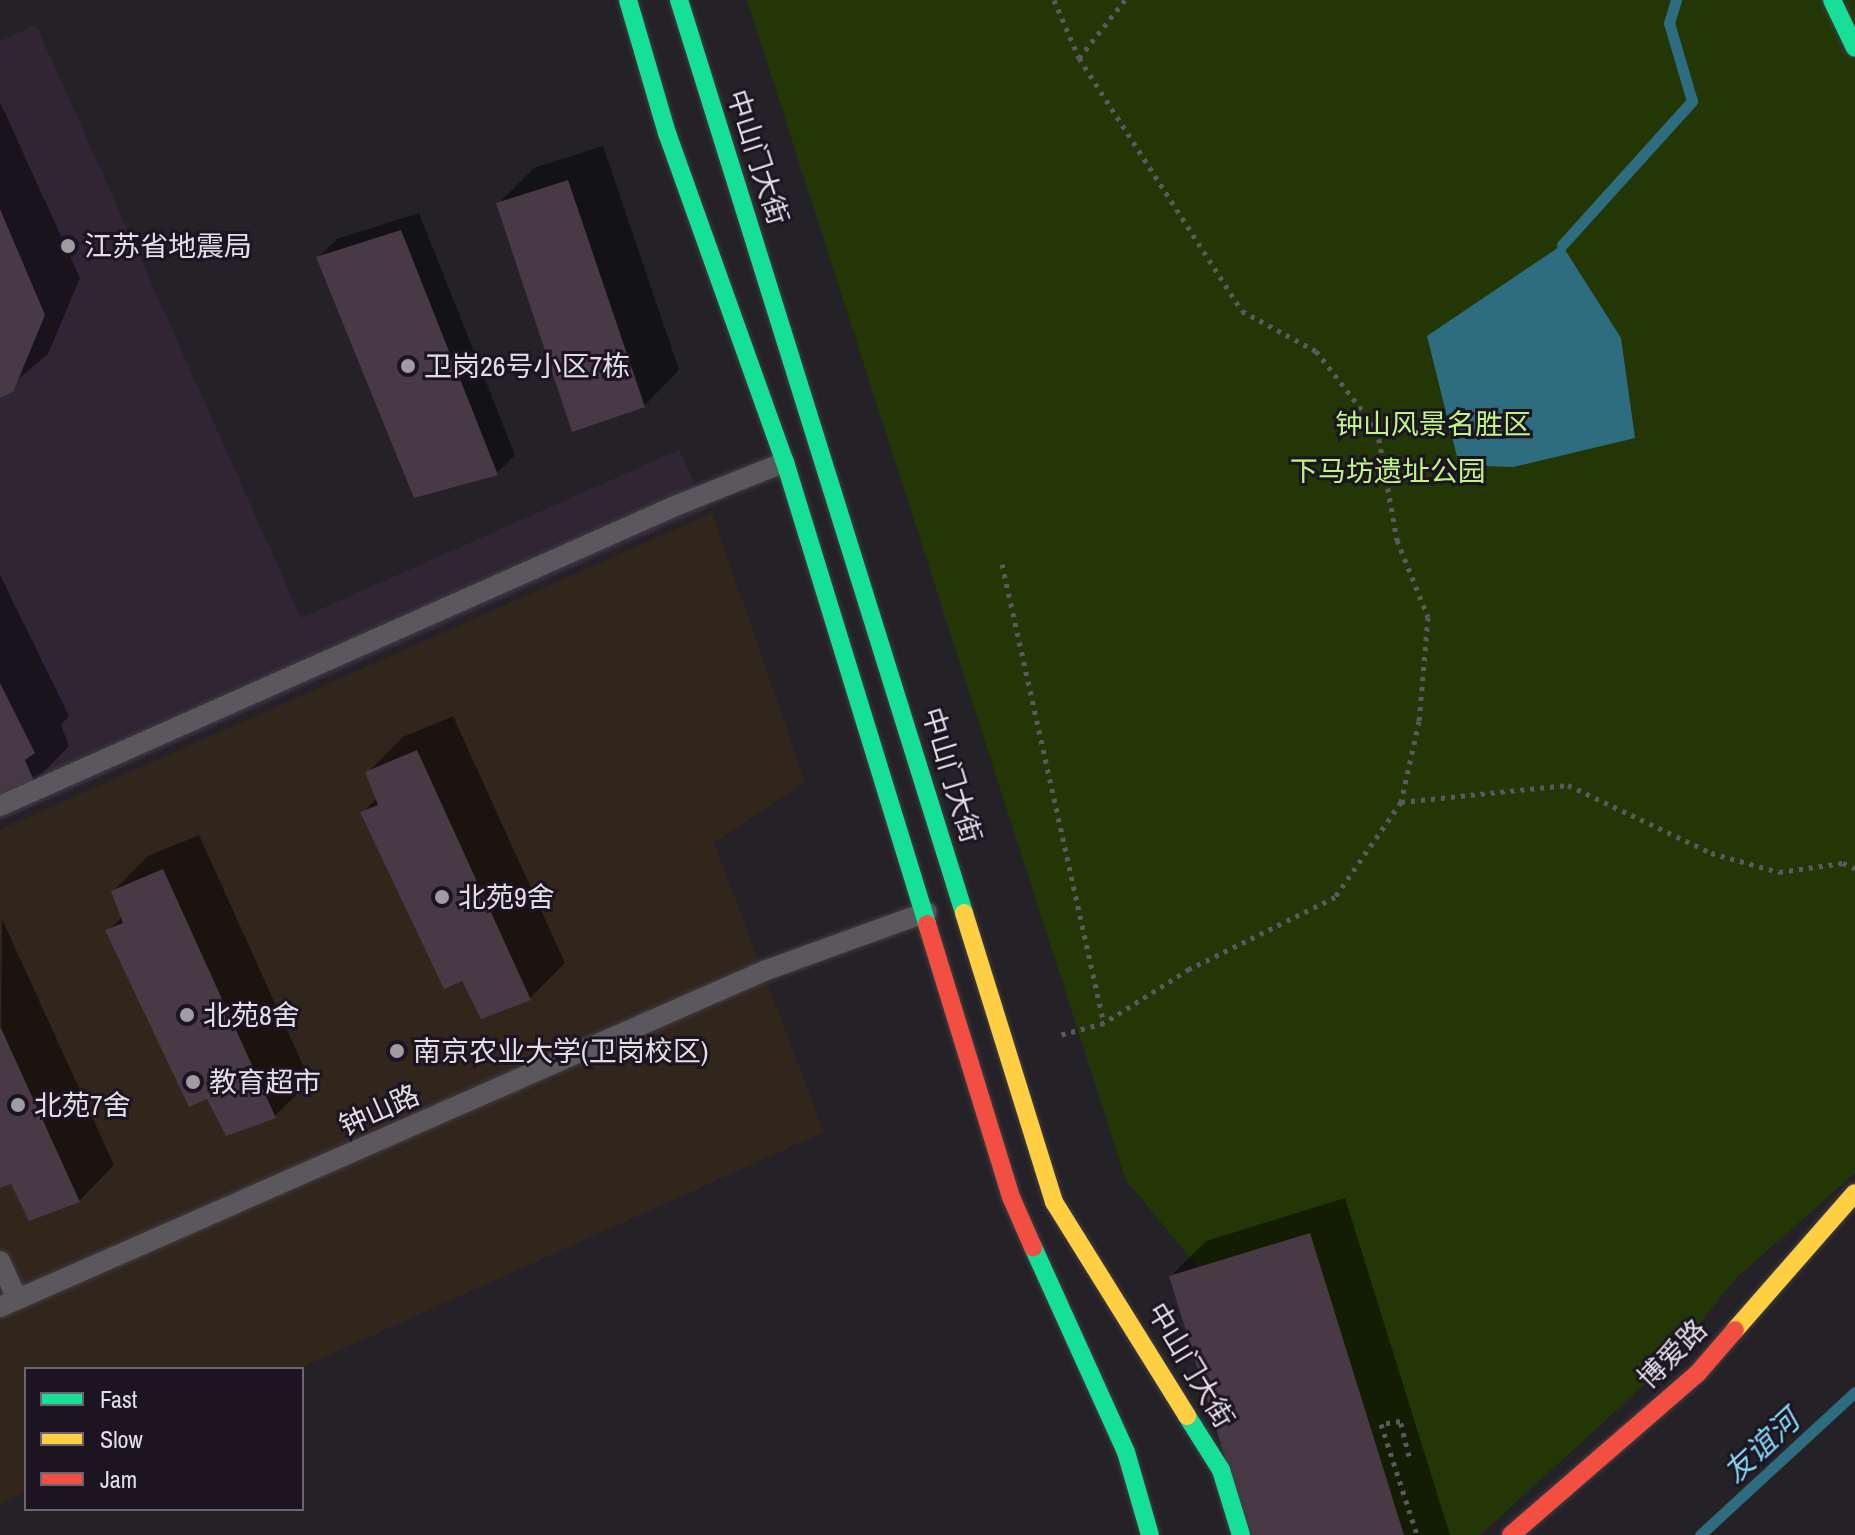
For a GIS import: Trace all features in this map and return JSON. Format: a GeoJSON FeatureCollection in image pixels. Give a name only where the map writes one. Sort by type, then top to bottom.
{"type":"FeatureCollection","features":[{"type":"Feature","properties":{"kind":"main road"},"geometry":{"type":"LineString","coordinates":[[628,0],[667,133],[785,462],[927,912],[1011,1197],[1126,1452],[1150,1535]]}},
{"type":"Feature","properties":{"kind":"main road","name":"中山门大街"},"geometry":{"type":"LineString","coordinates":[[679,0],[1054,1202],[1221,1470],[1241,1535]]}},
{"type":"Feature","properties":{"kind":"main road"},"geometry":{"type":"LineString","coordinates":[[1832,0],[1855,48]]}},
{"type":"Feature","properties":{"kind":"main road","name":"博爱路"},"geometry":{"type":"LineString","coordinates":[[1511,1535],[1697,1374],[1855,1193]]}},
{"type":"Feature","properties":{"kind":"lane"},"geometry":{"type":"LineString","coordinates":[[0,806],[675,506],[785,462]]}},
{"type":"Feature","properties":{"kind":"lane","name":"钟山路"},"geometry":{"type":"LineString","coordinates":[[9,1303],[764,971],[961,900]]}},
{"type":"Feature","properties":{"kind":"lane"},"geometry":{"type":"LineString","coordinates":[[0,1261],[9,1303]]}},
{"type":"Feature","properties":{"kind":"path"},"geometry":{"type":"LineString","coordinates":[[1054,0],[1079,58],[1242,311],[1316,351],[1377,429],[1397,540],[1428,617],[1419,721],[1401,802],[1335,897],[1189,969],[1104,1023],[1056,1036]]}},
{"type":"Feature","properties":{"kind":"path"},"geometry":{"type":"LineString","coordinates":[[1079,58],[1125,0]]}},
{"type":"Feature","properties":{"kind":"path"},"geometry":{"type":"LineString","coordinates":[[1002,564],[1104,1023]]}},
{"type":"Feature","properties":{"kind":"path"},"geometry":{"type":"LineString","coordinates":[[1401,802],[1568,785],[1711,853],[1779,872],[1843,863],[1855,868]]}},
{"type":"Feature","properties":{"kind":"path"},"geometry":{"type":"LineString","coordinates":[[1409,1456],[1400,1421],[1381,1424],[1417,1535]]}},
{"type":"Feature","properties":{"kind":"shaded area","name":"江苏省地震局"},"geometry":{"type":"Polygon","coordinates":[[[36,25],[301,618],[679,450],[707,509],[0,821],[0,41],[36,25]]]}},
{"type":"Feature","properties":{"kind":"shaded area","name":"南京农业大学(卫岗校区)"},"geometry":{"type":"Polygon","coordinates":[[[712,513],[805,781],[714,843],[824,1132],[302,1367],[24,1367],[24,1493],[0,1504],[0,830],[712,513]]]}},
{"type":"Feature","properties":{"kind":"green space","name":"下马坊遗址公园"},"geometry":{"type":"Polygon","coordinates":[[[747,0],[1855,0],[1855,1173],[1736,1278],[1667,1364],[1480,1535],[1356,1535],[1298,1388],[1126,1180],[747,0]]]}},
{"type":"Feature","properties":{"kind":"water"},"geometry":{"type":"Polygon","coordinates":[[[1562,245],[1621,338],[1635,438],[1513,467],[1459,465],[1427,336],[1562,245]]]}},
{"type":"Feature","properties":{"kind":"building"},"geometry":{"type":"Polygon","coordinates":[[[568,180],[645,407],[572,432],[496,203],[568,180]]]}},
{"type":"Feature","properties":{"kind":"building"},"geometry":{"type":"Polygon","coordinates":[[[0,209],[45,315],[13,392],[0,398],[0,209]]]}},
{"type":"Feature","properties":{"kind":"building","name":"卫岗26号小区7栋"},"geometry":{"type":"Polygon","coordinates":[[[401,230],[498,475],[414,498],[316,257],[401,230]]]}},
{"type":"Feature","properties":{"kind":"building"},"geometry":{"type":"Polygon","coordinates":[[[0,683],[35,753],[25,760],[35,783],[0,799],[0,683]]]}},
{"type":"Feature","properties":{"kind":"building","name":"北苑9舍"},"geometry":{"type":"Polygon","coordinates":[[[417,750],[531,1000],[481,1019],[462,981],[444,989],[360,812],[378,805],[365,772],[417,750]]]}},
{"type":"Feature","properties":{"kind":"building","name":"北苑8舍"},"geometry":{"type":"Polygon","coordinates":[[[163,869],[276,1118],[226,1136],[207,1099],[189,1107],[105,930],[123,923],[111,891],[163,869]]]}},
{"type":"Feature","properties":{"kind":"building","name":"北苑7舍"},"geometry":{"type":"Polygon","coordinates":[[[0,1026],[80,1202],[29,1221],[11,1184],[0,1188],[0,1026]]]}},
{"type":"Feature","properties":{"kind":"building"},"geometry":{"type":"Polygon","coordinates":[[[1310,1233],[1404,1535],[1249,1535],[1169,1276],[1310,1233]]]}},
{"type":"Feature","properties":{"kind":"waterway"},"geometry":{"type":"LineString","coordinates":[[1562,245],[1692,101],[1669,23],[1676,0]]}},
{"type":"Feature","properties":{"kind":"waterway","name":"友谊河"},"geometry":{"type":"LineString","coordinates":[[1700,1535],[1855,1392]]}},
{"type":"Feature","properties":{"kind":"traffic: fast"},"geometry":{"type":"LineString","coordinates":[[628,0],[667,133],[785,462],[927,924]]}},
{"type":"Feature","properties":{"kind":"traffic: fast"},"geometry":{"type":"LineString","coordinates":[[679,0],[964,913]]}},
{"type":"Feature","properties":{"kind":"traffic: fast"},"geometry":{"type":"LineString","coordinates":[[1832,0],[1855,48]]}},
{"type":"Feature","properties":{"kind":"traffic: fast"},"geometry":{"type":"LineString","coordinates":[[1033,1247],[1126,1452],[1150,1535]]}},
{"type":"Feature","properties":{"kind":"traffic: fast"},"geometry":{"type":"LineString","coordinates":[[1187,1416],[1221,1470],[1241,1535]]}},
{"type":"Feature","properties":{"kind":"traffic: slow"},"geometry":{"type":"LineString","coordinates":[[964,913],[1054,1202],[1187,1416]]}},
{"type":"Feature","properties":{"kind":"traffic: slow"},"geometry":{"type":"LineString","coordinates":[[1735,1330],[1855,1193]]}},
{"type":"Feature","properties":{"kind":"traffic: jam"},"geometry":{"type":"LineString","coordinates":[[927,924],[1011,1197],[1033,1247]]}},
{"type":"Feature","properties":{"kind":"traffic: jam"},"geometry":{"type":"LineString","coordinates":[[1511,1535],[1697,1374],[1735,1330]]}},
{"type":"Feature","properties":{"kind":"place","name":"江苏省地震局"},"geometry":{"type":"Point","coordinates":[68,246]}},
{"type":"Feature","properties":{"kind":"place","name":"卫岗26号小区7栋"},"geometry":{"type":"Point","coordinates":[408,366]}},
{"type":"Feature","properties":{"kind":"place","name":"北苑9舍"},"geometry":{"type":"Point","coordinates":[442,897]}},
{"type":"Feature","properties":{"kind":"place","name":"北苑8舍"},"geometry":{"type":"Point","coordinates":[187,1015]}},
{"type":"Feature","properties":{"kind":"place","name":"南京农业大学(卫岗校区)"},"geometry":{"type":"Point","coordinates":[397,1051]}},
{"type":"Feature","properties":{"kind":"place","name":"教育超市"},"geometry":{"type":"Point","coordinates":[193,1082]}},
{"type":"Feature","properties":{"kind":"place","name":"北苑7舍"},"geometry":{"type":"Point","coordinates":[18,1105]}},
{"type":"Feature","properties":{"kind":"park label","name":"钟山风景名胜区"},"geometry":{"type":"Point","coordinates":[1433,424]}}]}
